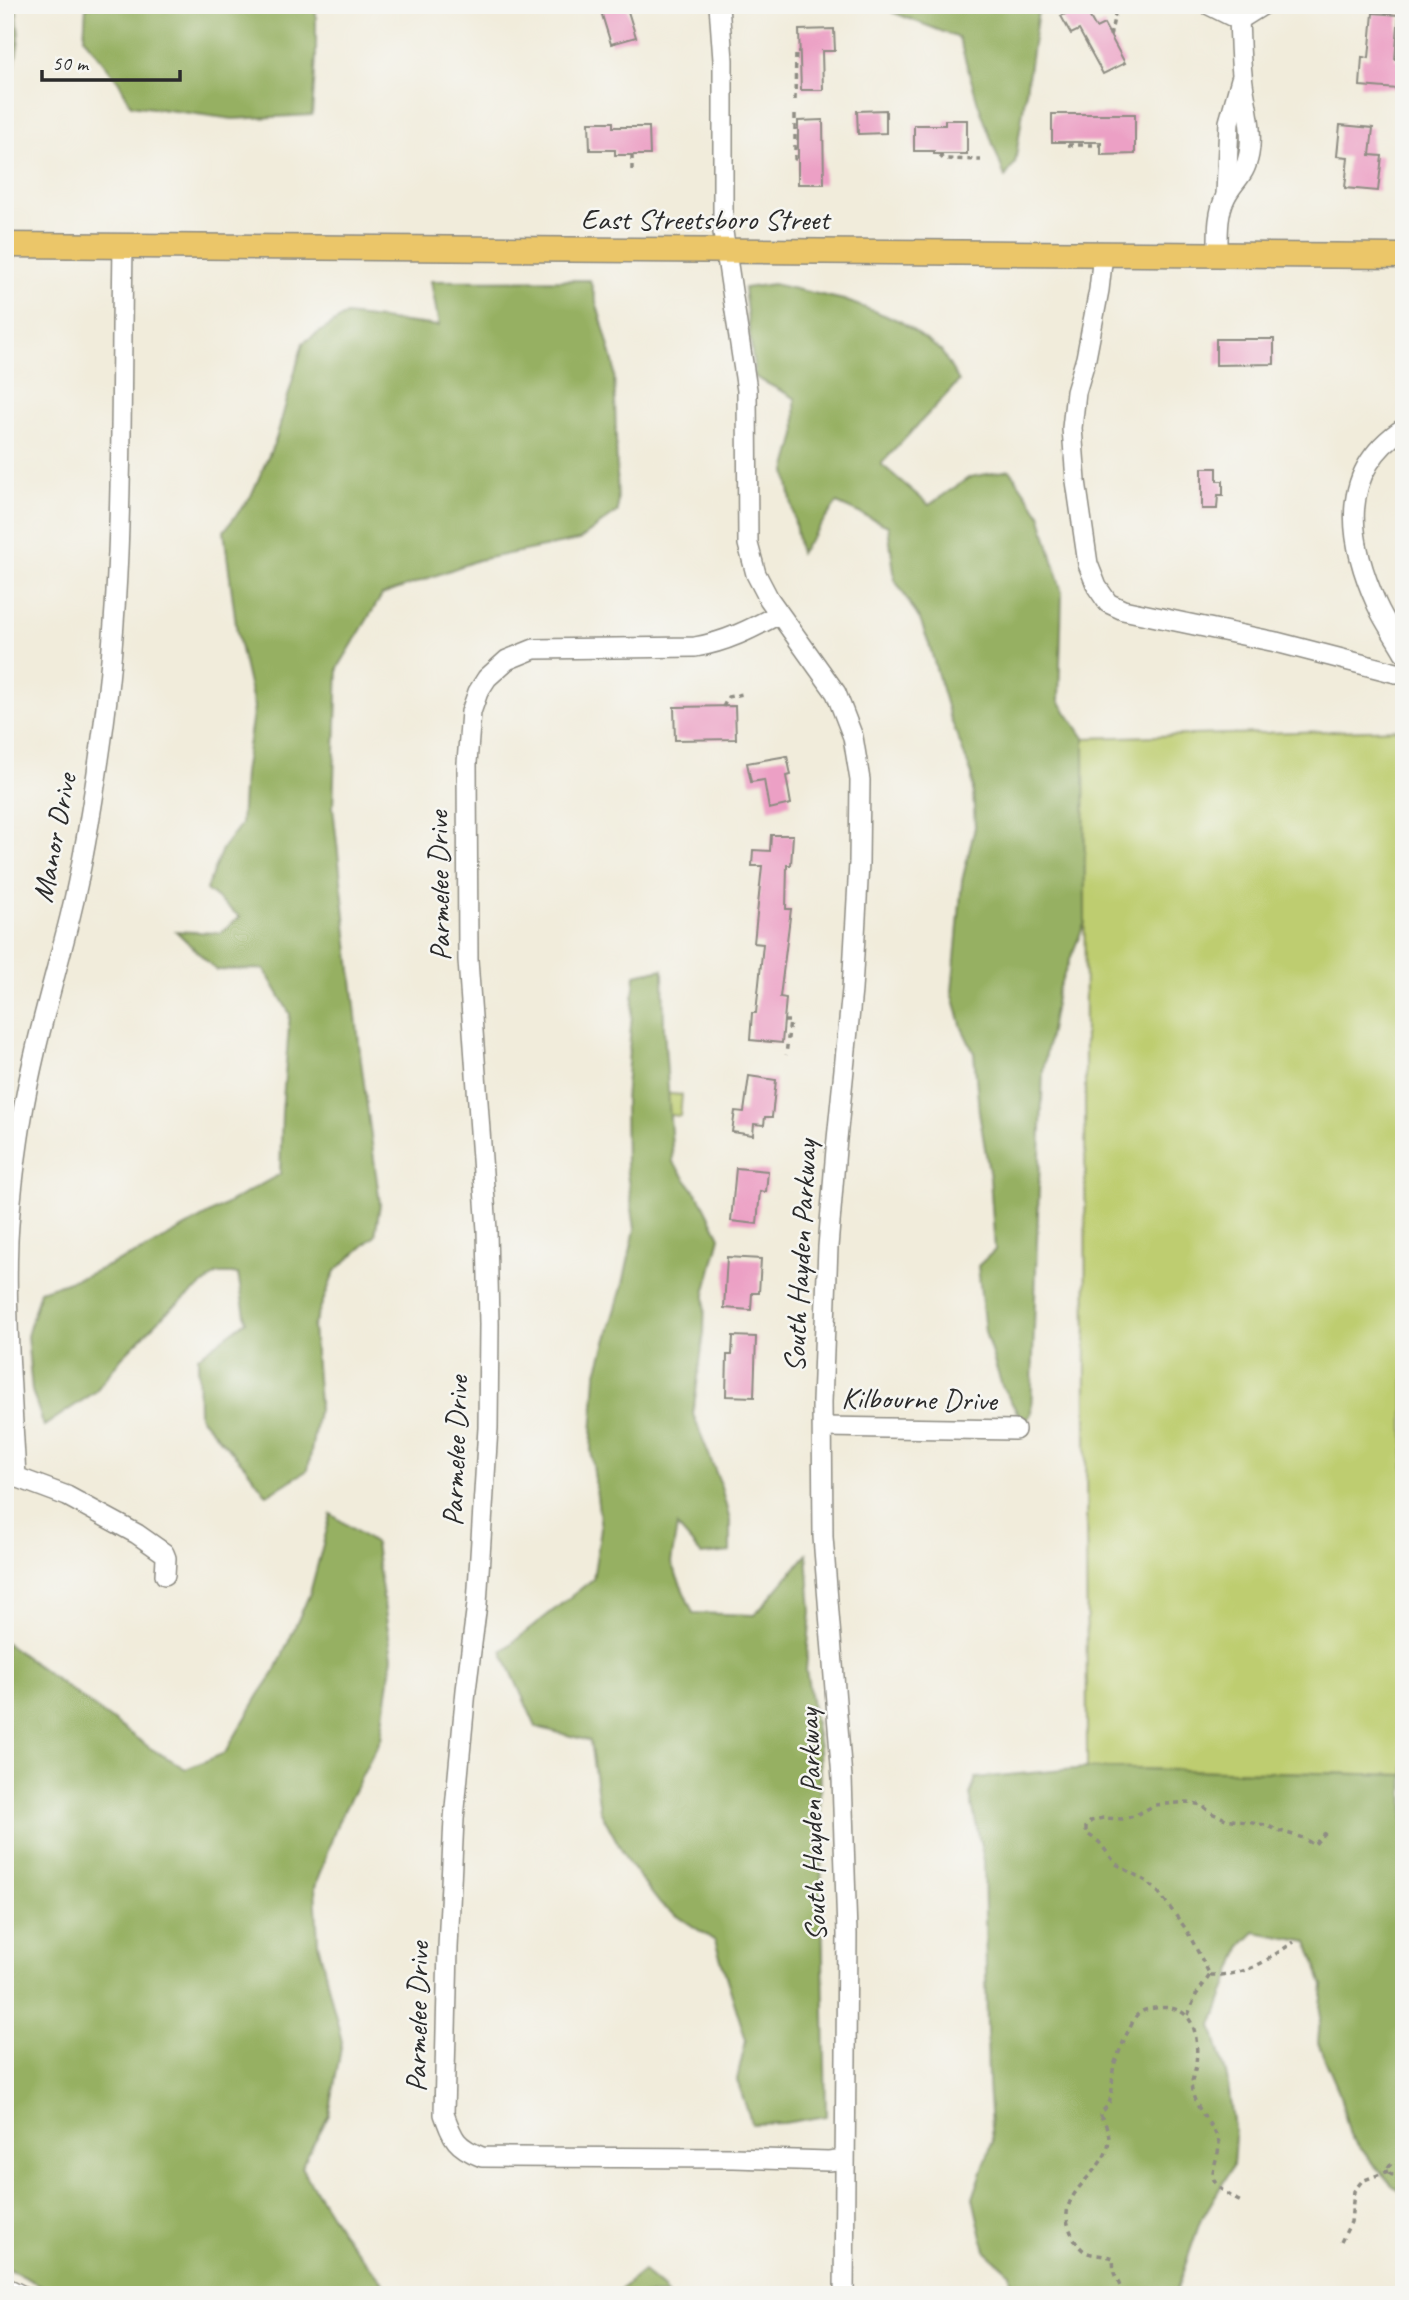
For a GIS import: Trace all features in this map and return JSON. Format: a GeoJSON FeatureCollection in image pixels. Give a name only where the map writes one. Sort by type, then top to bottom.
{"type":"FeatureCollection","features":[{"type":"Feature","properties":{"kind":"main road","name":"East Streetsboro Street"},"geometry":{"type":"LineString","coordinates":[[5,245],[1404,256]]}},
{"type":"Feature","properties":{"kind":"street","name":"South Hayden Parkway"},"geometry":{"type":"LineString","coordinates":[[719,5],[723,60],[723,232],[747,390],[748,544],[756,574],[779,614],[836,693],[853,737],[860,780],[859,863],[852,990],[825,1295],[822,1427],[824,1536],[842,1778],[846,1908],[844,2295]]}},
{"type":"Feature","properties":{"kind":"street"},"geometry":{"type":"LineString","coordinates":[[1209,5],[1239,20]]}},
{"type":"Feature","properties":{"kind":"street"},"geometry":{"type":"LineString","coordinates":[[1239,20],[1263,5]]}},
{"type":"Feature","properties":{"kind":"street"},"geometry":{"type":"LineString","coordinates":[[1218,254],[1221,210],[1226,195],[1245,170],[1251,144],[1242,76],[1239,20]]}},
{"type":"Feature","properties":{"kind":"street","name":"Manor Drive"},"geometry":{"type":"LineString","coordinates":[[123,247],[117,555],[102,742],[71,911],[38,1035],[22,1119],[12,1186],[8,1241],[8,1316],[16,1477],[67,1496],[138,1534],[164,1553],[165,1575]]}},
{"type":"Feature","properties":{"kind":"street"},"geometry":{"type":"LineString","coordinates":[[1103,254],[1099,290],[1086,358],[1076,392],[1072,428],[1076,481],[1088,564],[1097,587],[1108,603],[1123,610],[1276,642],[1404,673]]}},
{"type":"Feature","properties":{"kind":"street"},"geometry":{"type":"LineString","coordinates":[[1404,428],[1378,448],[1363,471],[1354,509],[1354,533],[1363,570],[1377,607],[1404,652]]}},
{"type":"Feature","properties":{"kind":"street","name":"Parmelee Drive"},"geometry":{"type":"LineString","coordinates":[[779,614],[736,637],[695,647],[534,649],[507,660],[487,678],[478,692],[471,712],[467,764],[468,960],[487,1230],[488,1428],[477,1604],[454,1819],[444,2114],[452,2138],[482,2157],[844,2160]]}},
{"type":"Feature","properties":{"kind":"street","name":"Kilbourne Drive"},"geometry":{"type":"LineString","coordinates":[[822,1427],[1016,1430]]}},
{"type":"Feature","properties":{"kind":"street"},"geometry":{"type":"LineString","coordinates":[[5,2287],[21,2295]]}},
{"type":"Feature","properties":{"kind":"path"},"geometry":{"type":"LineString","coordinates":[[1110,36],[1117,5]]}},
{"type":"Feature","properties":{"kind":"path"},"geometry":{"type":"LineString","coordinates":[[795,100],[796,52],[800,52]]}},
{"type":"Feature","properties":{"kind":"path"},"geometry":{"type":"LineString","coordinates":[[795,115],[795,159],[798,159]]}},
{"type":"Feature","properties":{"kind":"path"},"geometry":{"type":"LineString","coordinates":[[1068,145],[1101,145]]}},
{"type":"Feature","properties":{"kind":"path"},"geometry":{"type":"LineString","coordinates":[[940,154],[946,159],[981,160]]}},
{"type":"Feature","properties":{"kind":"path"},"geometry":{"type":"LineString","coordinates":[[632,155],[632,171]]}},
{"type":"Feature","properties":{"kind":"path"},"geometry":{"type":"LineString","coordinates":[[723,707],[728,697],[743,694]]}},
{"type":"Feature","properties":{"kind":"path"},"geometry":{"type":"LineString","coordinates":[[784,1021],[790,1021],[786,1055]]}},
{"type":"Feature","properties":{"kind":"path"},"geometry":{"type":"LineString","coordinates":[[1210,1975],[1186,1929],[1159,1893],[1146,1881],[1116,1864],[1099,1843],[1086,1833],[1086,1827],[1091,1821],[1103,1818],[1122,1819],[1156,1805],[1188,1802],[1202,1805],[1211,1813],[1226,1819],[1266,1825],[1303,1838],[1314,1845],[1326,1832]]}},
{"type":"Feature","properties":{"kind":"path"},"geometry":{"type":"LineString","coordinates":[[1210,1975],[1229,1976],[1249,1971],[1294,1942]]}},
{"type":"Feature","properties":{"kind":"path"},"geometry":{"type":"LineString","coordinates":[[1188,2015],[1196,1995],[1210,1975]]}},
{"type":"Feature","properties":{"kind":"path"},"geometry":{"type":"LineString","coordinates":[[1124,2295],[1114,2273],[1113,2258],[1082,2249],[1066,2220],[1067,2207],[1075,2192],[1103,2160],[1109,2146],[1110,2134],[1100,2115],[1109,2104],[1114,2067],[1135,2017],[1143,2010],[1179,2009],[1188,2015],[1193,2027],[1196,2049],[1196,2067],[1191,2089],[1196,2105],[1219,2142],[1214,2180],[1243,2203]]}},
{"type":"Feature","properties":{"kind":"path"},"geometry":{"type":"LineString","coordinates":[[1341,2242],[1351,2221],[1354,2191],[1362,2180],[1388,2171]]}},
{"type":"Feature","properties":{"kind":"green space"},"geometry":{"type":"Polygon","coordinates":[[[5,5],[16,5],[19,38],[5,128],[5,5]]]}},
{"type":"Feature","properties":{"kind":"green space"},"geometry":{"type":"Polygon","coordinates":[[[316,5],[312,115],[233,119],[131,105],[119,82],[84,38],[86,7],[316,5]]]}},
{"type":"Feature","properties":{"kind":"green space"},"geometry":{"type":"Polygon","coordinates":[[[891,5],[1039,5],[1015,163],[1005,177],[978,103],[959,38],[892,12],[891,5]]]}},
{"type":"Feature","properties":{"kind":"green space"},"geometry":{"type":"Polygon","coordinates":[[[590,280],[614,365],[618,511],[579,540],[478,560],[382,595],[338,668],[333,807],[380,1204],[375,1236],[335,1271],[313,1327],[319,1404],[308,1470],[267,1495],[245,1466],[199,1416],[198,1357],[246,1321],[238,1274],[217,1274],[167,1312],[122,1357],[95,1392],[44,1426],[32,1391],[27,1336],[40,1291],[87,1275],[144,1250],[280,1174],[290,1014],[264,969],[216,970],[176,931],[220,933],[240,917],[206,890],[222,849],[241,824],[244,773],[254,707],[237,632],[224,531],[251,496],[276,439],[303,343],[346,315],[439,326],[431,281],[590,280]]]}},
{"type":"Feature","properties":{"kind":"green space"},"geometry":{"type":"Polygon","coordinates":[[[773,284],[844,300],[900,321],[941,351],[959,381],[881,464],[929,505],[970,477],[1010,470],[1040,514],[1062,593],[1059,701],[1084,738],[1085,922],[1057,992],[1043,1071],[1031,1414],[1024,1424],[1002,1386],[985,1332],[978,1266],[995,1250],[990,1178],[979,1112],[974,1053],[962,1028],[952,992],[962,881],[975,827],[972,775],[950,717],[920,620],[895,580],[888,526],[837,503],[800,553],[786,471],[796,435],[795,398],[755,377],[744,288],[773,284]]]}},
{"type":"Feature","properties":{"kind":"green space"},"geometry":{"type":"Polygon","coordinates":[[[1404,729],[1404,1775],[1087,1768],[1084,738],[1404,729]]]}},
{"type":"Feature","properties":{"kind":"green space"},"geometry":{"type":"Polygon","coordinates":[[[663,969],[664,1029],[673,1162],[702,1201],[720,1237],[705,1294],[704,1333],[693,1414],[720,1483],[730,1521],[730,1552],[702,1555],[677,1526],[671,1563],[693,1613],[755,1615],[807,1554],[811,1612],[806,1670],[819,1748],[826,2116],[784,2123],[752,2124],[737,2080],[746,2040],[715,1941],[661,1905],[629,1864],[600,1810],[590,1741],[536,1727],[502,1651],[593,1579],[601,1528],[591,1449],[596,1376],[623,1284],[635,1229],[626,1166],[625,1101],[635,975],[663,969]]]}},
{"type":"Feature","properties":{"kind":"green space"},"geometry":{"type":"Polygon","coordinates":[[[660,1093],[682,1095],[680,1116],[659,1114],[660,1093]]]}},
{"type":"Feature","properties":{"kind":"green space"},"geometry":{"type":"Polygon","coordinates":[[[331,1514],[375,1544],[392,1657],[381,1739],[338,1822],[315,1887],[318,1943],[342,2042],[329,2115],[301,2167],[342,2233],[393,2295],[61,2295],[5,2268],[5,1642],[150,1748],[186,1769],[225,1753],[276,1670],[310,1593],[331,1514]]]}},
{"type":"Feature","properties":{"kind":"green space"},"geometry":{"type":"Polygon","coordinates":[[[1087,1768],[1404,1775],[1404,2194],[1392,2185],[1350,2136],[1339,2092],[1318,2043],[1323,1985],[1308,1942],[1255,1932],[1242,1945],[1212,2026],[1227,2077],[1235,2136],[1233,2166],[1200,2222],[1175,2295],[1012,2295],[1010,2273],[985,2251],[973,2198],[992,2142],[988,2083],[984,1861],[970,1795],[976,1778],[1087,1768]]]}},
{"type":"Feature","properties":{"kind":"green space"},"geometry":{"type":"Polygon","coordinates":[[[643,2271],[661,2286],[667,2295],[579,2295],[616,2293],[643,2271]]]}},
{"type":"Feature","properties":{"kind":"building"},"geometry":{"type":"Polygon","coordinates":[[[599,5],[626,5],[636,37],[611,44],[599,5]]]}},
{"type":"Feature","properties":{"kind":"building"},"geometry":{"type":"Polygon","coordinates":[[[1083,5],[1096,28],[1104,24],[1125,63],[1103,74],[1079,30],[1071,34],[1061,16],[1083,5]]]}},
{"type":"Feature","properties":{"kind":"building"},"geometry":{"type":"Polygon","coordinates":[[[1373,13],[1399,15],[1395,59],[1401,60],[1398,89],[1360,86],[1362,57],[1369,58],[1373,13]]]}},
{"type":"Feature","properties":{"kind":"building"},"geometry":{"type":"Polygon","coordinates":[[[834,29],[835,51],[822,51],[823,90],[801,90],[799,30],[834,29]]]}},
{"type":"Feature","properties":{"kind":"building"},"geometry":{"type":"Polygon","coordinates":[[[886,110],[886,133],[858,134],[857,111],[886,110]]]}},
{"type":"Feature","properties":{"kind":"building"},"geometry":{"type":"Polygon","coordinates":[[[1052,114],[1135,114],[1135,154],[1101,155],[1101,142],[1052,142],[1052,114]]]}},
{"type":"Feature","properties":{"kind":"building"},"geometry":{"type":"Polygon","coordinates":[[[823,120],[824,184],[798,184],[798,121],[823,120]]]}},
{"type":"Feature","properties":{"kind":"building"},"geometry":{"type":"Polygon","coordinates":[[[945,120],[967,120],[967,154],[914,151],[914,125],[945,125],[945,120]]]}},
{"type":"Feature","properties":{"kind":"building"},"geometry":{"type":"Polygon","coordinates":[[[589,122],[613,122],[613,127],[649,127],[650,155],[615,155],[615,150],[590,150],[589,122]]]}},
{"type":"Feature","properties":{"kind":"building"},"geometry":{"type":"Polygon","coordinates":[[[1340,125],[1373,128],[1370,155],[1382,156],[1378,191],[1345,188],[1348,157],[1337,156],[1340,125]]]}},
{"type":"Feature","properties":{"kind":"building"},"geometry":{"type":"Polygon","coordinates":[[[1216,339],[1274,339],[1274,364],[1216,365],[1216,339]]]}},
{"type":"Feature","properties":{"kind":"building"},"geometry":{"type":"Polygon","coordinates":[[[1202,468],[1217,468],[1217,481],[1223,481],[1223,495],[1218,495],[1217,509],[1202,509],[1202,468]]]}},
{"type":"Feature","properties":{"kind":"building"},"geometry":{"type":"Polygon","coordinates":[[[735,706],[736,739],[675,740],[674,707],[735,706]]]}},
{"type":"Feature","properties":{"kind":"building"},"geometry":{"type":"Polygon","coordinates":[[[787,756],[791,775],[786,776],[791,804],[769,809],[764,780],[751,782],[747,763],[787,756]]]}},
{"type":"Feature","properties":{"kind":"building"},"geometry":{"type":"Polygon","coordinates":[[[771,835],[793,835],[791,865],[787,865],[786,909],[791,909],[780,997],[786,998],[782,1043],[750,1040],[752,1013],[756,1013],[763,944],[754,943],[762,866],[752,866],[753,850],[770,851],[771,835]]]}},
{"type":"Feature","properties":{"kind":"building"},"geometry":{"type":"Polygon","coordinates":[[[749,1076],[776,1080],[772,1117],[765,1117],[764,1125],[754,1124],[753,1135],[732,1132],[735,1111],[744,1112],[749,1076]]]}},
{"type":"Feature","properties":{"kind":"building"},"geometry":{"type":"Polygon","coordinates":[[[736,1168],[768,1171],[766,1192],[760,1191],[757,1224],[731,1221],[736,1168]]]}},
{"type":"Feature","properties":{"kind":"building"},"geometry":{"type":"Polygon","coordinates":[[[727,1257],[761,1259],[759,1293],[752,1293],[751,1310],[724,1308],[727,1257]]]}},
{"type":"Feature","properties":{"kind":"building"},"geometry":{"type":"Polygon","coordinates":[[[733,1336],[756,1337],[754,1397],[726,1396],[727,1355],[732,1355],[733,1336]]]}}]}
